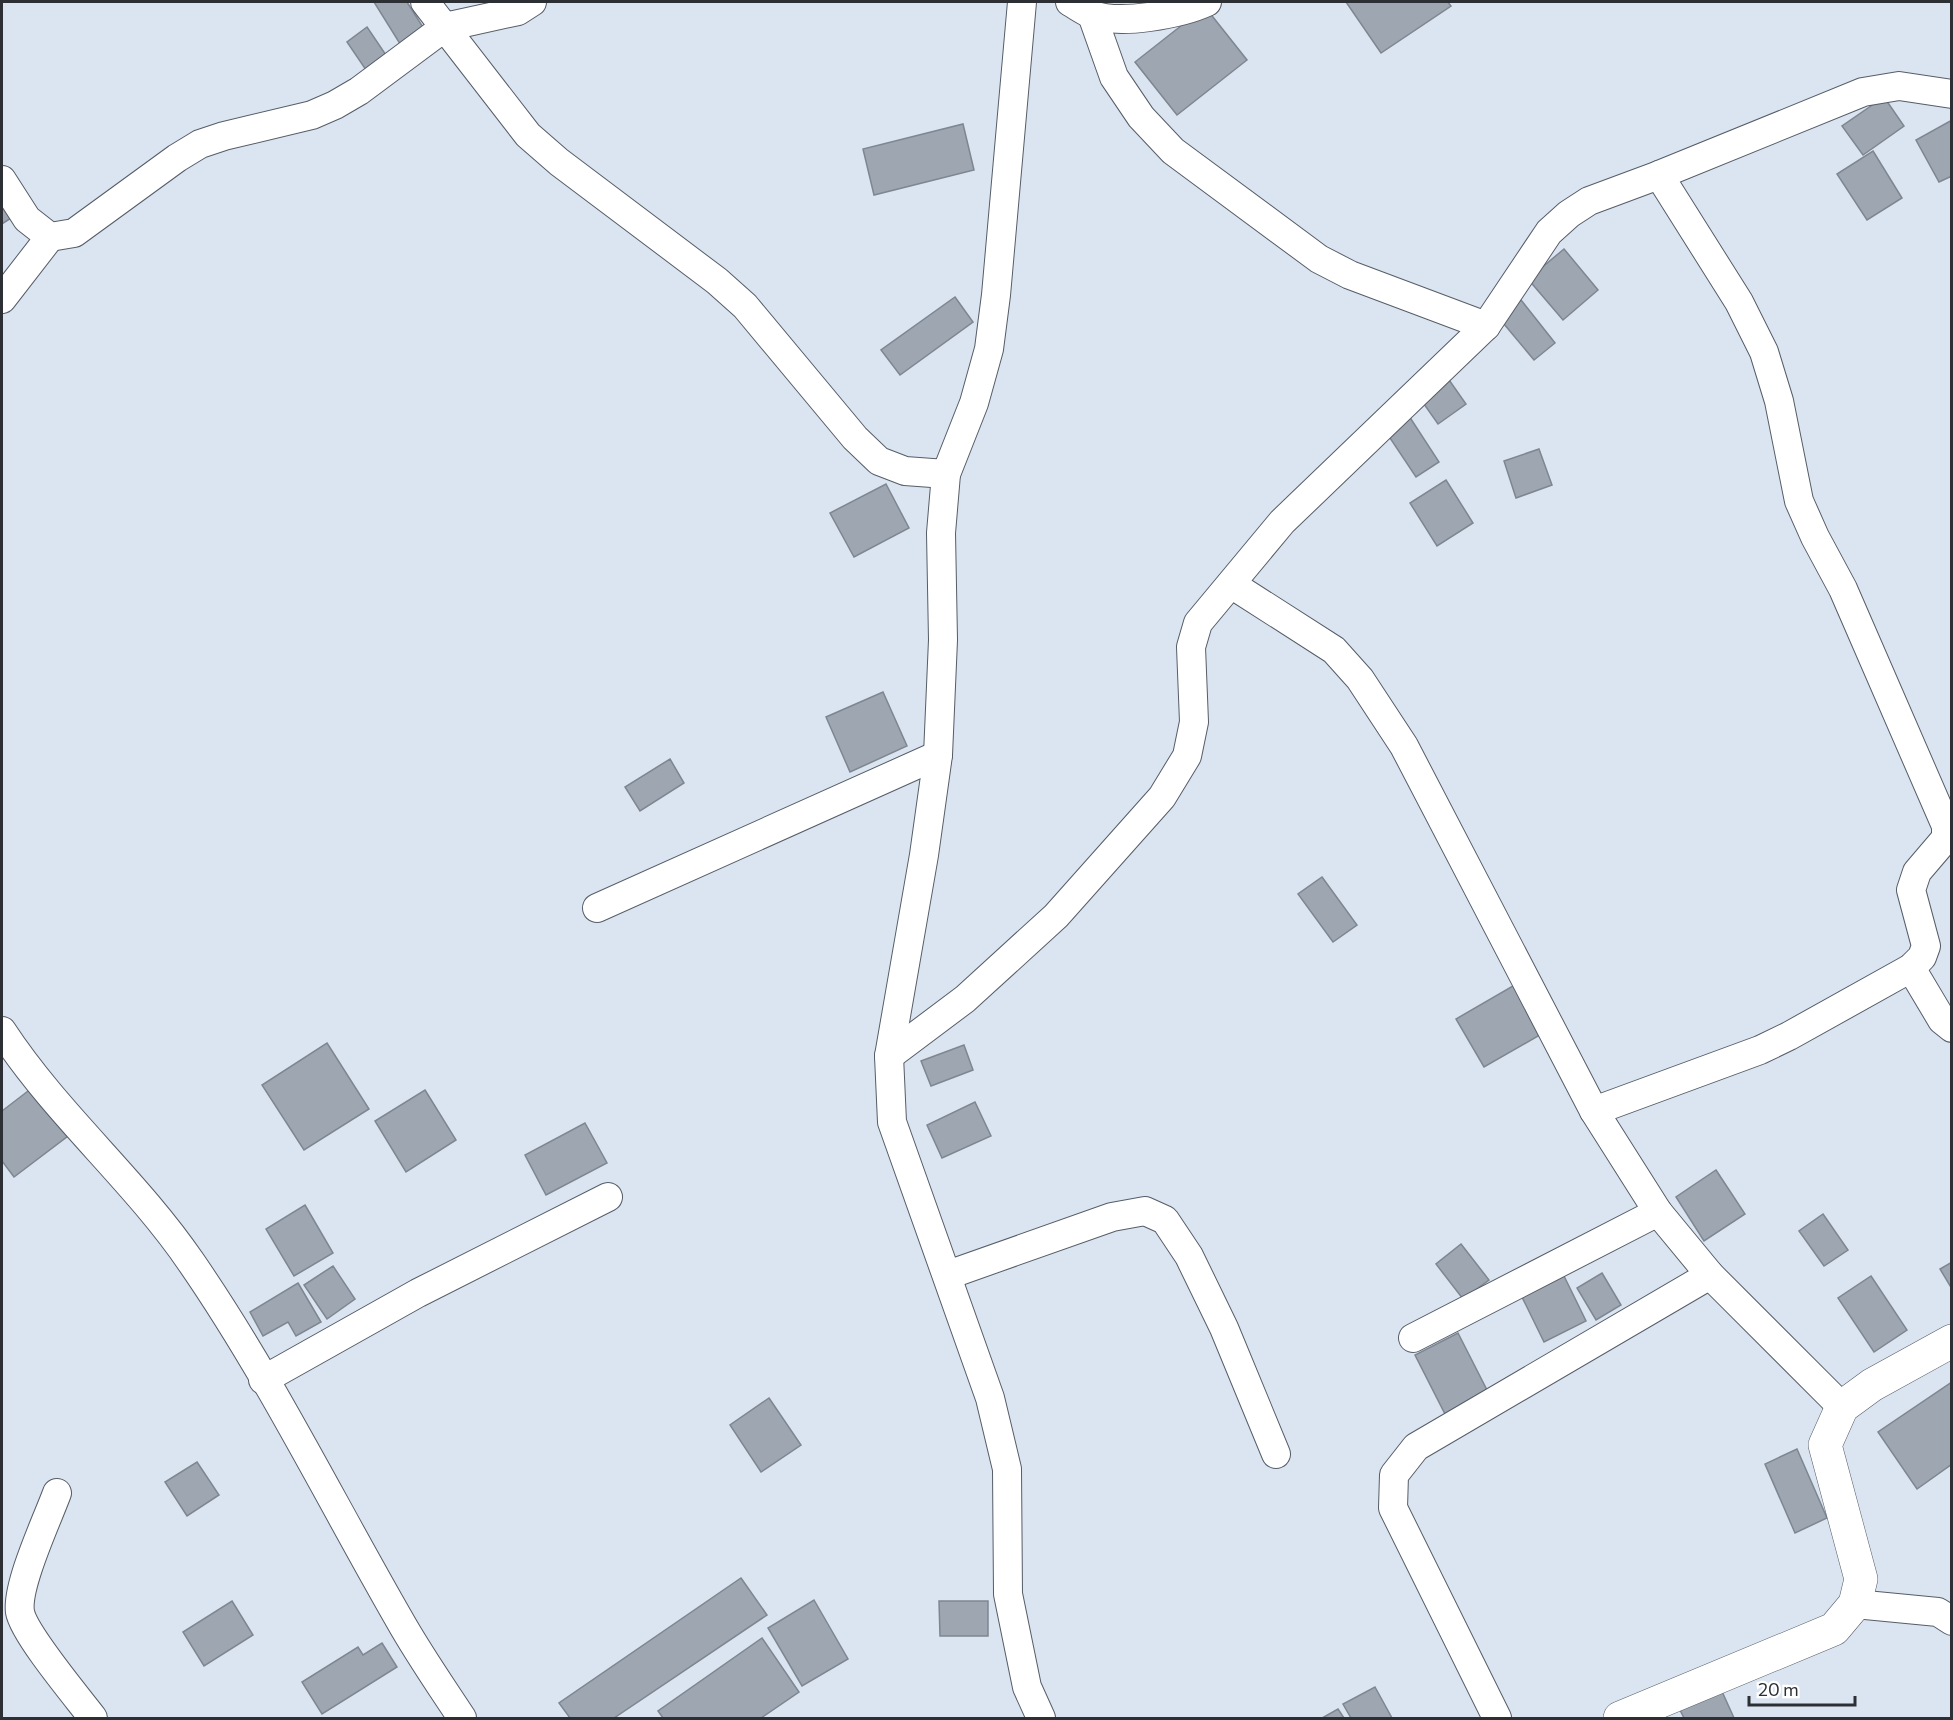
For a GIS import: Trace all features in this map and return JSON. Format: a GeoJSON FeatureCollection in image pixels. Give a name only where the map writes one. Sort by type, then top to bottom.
{"type":"FeatureCollection","features":[{"type":"Feature","properties":{"kind":"street"},"geometry":{"type":"LineString","coordinates":[[425,2],[528,135],[559,162],[717,281],[745,306],[855,438],[879,460],[905,471],[946,474]]}},
{"type":"Feature","properties":{"kind":"street"},"geometry":{"type":"LineString","coordinates":[[2,299],[50,237],[74,232],[200,144],[312,115],[359,91],[445,27],[518,10],[532,2]]}},
{"type":"Feature","properties":{"kind":"street"},"geometry":{"type":"LineString","coordinates":[[1022,2],[996,295],[989,349],[974,403],[946,474],[941,533],[943,640],[938,755],[924,855],[889,1056],[892,1122],[990,1398],[1007,1469],[1008,1594],[1027,1687],[1041,1719]]}},
{"type":"Feature","properties":{"kind":"street"},"geometry":{"type":"LineString","coordinates":[[1081,8],[1134,20],[1196,7],[1207,2]]}},
{"type":"Feature","properties":{"kind":"street"},"geometry":{"type":"LineString","coordinates":[[1081,8],[1114,77],[1141,117],[1173,151],[1319,259],[1350,275],[1486,326]]}},
{"type":"Feature","properties":{"kind":"street"},"geometry":{"type":"LineString","coordinates":[[889,1056],[965,999],[1056,916],[1162,797],[1187,756],[1194,722],[1191,647],[1198,623],[1282,522],[1486,326],[1549,232],[1569,214],[1589,201],[1863,92],[1899,86],[1952,94]]}},
{"type":"Feature","properties":{"kind":"street"},"geometry":{"type":"LineString","coordinates":[[1594,1111],[1760,1050],[1911,968],[1922,957],[1926,946],[1911,890],[1917,872],[1946,838],[1946,826],[1843,589],[1799,501],[1779,401],[1764,352],[1739,302],[1659,175]]}},
{"type":"Feature","properties":{"kind":"street"},"geometry":{"type":"LineString","coordinates":[[2,180],[27,219],[50,237]]}},
{"type":"Feature","properties":{"kind":"street"},"geometry":{"type":"LineString","coordinates":[[1231,584],[1334,650],[1360,679],[1404,746],[1594,1111],[1658,1212],[1710,1275],[1842,1407]]}},
{"type":"Feature","properties":{"kind":"street"},"geometry":{"type":"LineString","coordinates":[[597,908],[938,755]]}},
{"type":"Feature","properties":{"kind":"street"},"geometry":{"type":"LineString","coordinates":[[1911,968],[1942,1020],[1952,1028]]}},
{"type":"Feature","properties":{"kind":"street"},"geometry":{"type":"LineString","coordinates":[[2,1031],[23,1064],[166,1226],[218,1302],[307,1454],[400,1621],[462,1719]]}},
{"type":"Feature","properties":{"kind":"street"},"geometry":{"type":"LineString","coordinates":[[263,1380],[418,1293],[608,1197]]}},
{"type":"Feature","properties":{"kind":"street"},"geometry":{"type":"LineString","coordinates":[[948,1275],[1112,1217],[1145,1211],[1165,1220],[1194,1266],[1224,1328],[1276,1454]]}},
{"type":"Feature","properties":{"kind":"street"},"geometry":{"type":"LineString","coordinates":[[1413,1338],[1658,1212]]}},
{"type":"Feature","properties":{"kind":"street"},"geometry":{"type":"LineString","coordinates":[[1497,1719],[1393,1508],[1394,1475],[1416,1447],[1710,1275]]}},
{"type":"Feature","properties":{"kind":"street"},"geometry":{"type":"LineString","coordinates":[[1620,1719],[1833,1629],[1855,1604],[1860,1579],[1825,1444],[1842,1407],[1872,1385],[1952,1341]]}},
{"type":"Feature","properties":{"kind":"street"},"geometry":{"type":"LineString","coordinates":[[57,1493],[21,1589],[20,1612],[30,1634],[93,1719]]}},
{"type":"Feature","properties":{"kind":"street"},"geometry":{"type":"LineString","coordinates":[[1855,1604],[1938,1612],[1952,1620]]}},
{"type":"Feature","properties":{"kind":"building"},"geometry":{"type":"Polygon","coordinates":[[[374,2],[407,2],[426,32],[402,47],[374,2]]]}},
{"type":"Feature","properties":{"kind":"building"},"geometry":{"type":"Polygon","coordinates":[[[1346,2],[1448,2],[1451,6],[1381,53],[1346,2]]]}},
{"type":"Feature","properties":{"kind":"building"},"geometry":{"type":"Polygon","coordinates":[[[1205,7],[1247,60],[1177,115],[1135,62],[1205,7]]]}},
{"type":"Feature","properties":{"kind":"building"},"geometry":{"type":"Polygon","coordinates":[[[367,27],[386,55],[366,70],[347,42],[367,27]]]}},
{"type":"Feature","properties":{"kind":"building"},"geometry":{"type":"Polygon","coordinates":[[[1884,97],[1904,126],[1863,155],[1842,126],[1884,97]]]}},
{"type":"Feature","properties":{"kind":"building"},"geometry":{"type":"Polygon","coordinates":[[[1952,120],[1952,176],[1939,182],[1916,140],[1952,120]]]}},
{"type":"Feature","properties":{"kind":"building"},"geometry":{"type":"Polygon","coordinates":[[[963,124],[974,170],[874,195],[863,149],[963,124]]]}},
{"type":"Feature","properties":{"kind":"building"},"geometry":{"type":"Polygon","coordinates":[[[1873,151],[1902,198],[1867,220],[1837,174],[1873,151]]]}},
{"type":"Feature","properties":{"kind":"building"},"geometry":{"type":"Polygon","coordinates":[[[2,192],[16,215],[2,224],[2,192]]]}},
{"type":"Feature","properties":{"kind":"building"},"geometry":{"type":"Polygon","coordinates":[[[1564,249],[1598,290],[1563,320],[1528,279],[1564,249]]]}},
{"type":"Feature","properties":{"kind":"building"},"geometry":{"type":"Polygon","coordinates":[[[955,297],[973,322],[900,375],[881,350],[955,297]]]}},
{"type":"Feature","properties":{"kind":"building"},"geometry":{"type":"Polygon","coordinates":[[[1521,300],[1555,343],[1534,360],[1499,318],[1521,300]]]}},
{"type":"Feature","properties":{"kind":"building"},"geometry":{"type":"Polygon","coordinates":[[[1447,377],[1466,404],[1438,424],[1419,397],[1447,377]]]}},
{"type":"Feature","properties":{"kind":"building"},"geometry":{"type":"Polygon","coordinates":[[[1409,416],[1439,462],[1416,477],[1386,432],[1409,416]]]}},
{"type":"Feature","properties":{"kind":"building"},"geometry":{"type":"Polygon","coordinates":[[[1539,449],[1552,485],[1516,498],[1504,461],[1539,449]]]}},
{"type":"Feature","properties":{"kind":"building"},"geometry":{"type":"Polygon","coordinates":[[[1446,480],[1473,523],[1437,546],[1410,503],[1446,480]]]}},
{"type":"Feature","properties":{"kind":"building"},"geometry":{"type":"Polygon","coordinates":[[[886,484],[909,528],[854,557],[830,513],[886,484]]]}},
{"type":"Feature","properties":{"kind":"building"},"geometry":{"type":"Polygon","coordinates":[[[883,692],[907,746],[850,772],[826,717],[883,692]]]}},
{"type":"Feature","properties":{"kind":"building"},"geometry":{"type":"Polygon","coordinates":[[[670,759],[684,783],[640,811],[625,787],[670,759]]]}},
{"type":"Feature","properties":{"kind":"building"},"geometry":{"type":"Polygon","coordinates":[[[1322,877],[1357,925],[1333,942],[1298,894],[1322,877]]]}},
{"type":"Feature","properties":{"kind":"building"},"geometry":{"type":"Polygon","coordinates":[[[1518,983],[1545,1032],[1484,1067],[1456,1019],[1518,983]]]}},
{"type":"Feature","properties":{"kind":"building"},"geometry":{"type":"Polygon","coordinates":[[[327,1043],[369,1109],[304,1150],[262,1085],[327,1043]]]}},
{"type":"Feature","properties":{"kind":"building"},"geometry":{"type":"Polygon","coordinates":[[[964,1045],[973,1070],[931,1086],[921,1061],[964,1045]]]}},
{"type":"Feature","properties":{"kind":"building"},"geometry":{"type":"Polygon","coordinates":[[[32,1088],[68,1136],[14,1177],[2,1161],[2,1111],[32,1088]]]}},
{"type":"Feature","properties":{"kind":"building"},"geometry":{"type":"Polygon","coordinates":[[[425,1090],[456,1140],[406,1172],[375,1121],[425,1090]]]}},
{"type":"Feature","properties":{"kind":"building"},"geometry":{"type":"Polygon","coordinates":[[[975,1102],[991,1136],[942,1158],[927,1125],[975,1102]]]}},
{"type":"Feature","properties":{"kind":"building"},"geometry":{"type":"Polygon","coordinates":[[[585,1123],[607,1163],[546,1195],[525,1155],[585,1123]]]}},
{"type":"Feature","properties":{"kind":"building"},"geometry":{"type":"Polygon","coordinates":[[[1716,1170],[1745,1214],[1704,1241],[1676,1197],[1716,1170]]]}},
{"type":"Feature","properties":{"kind":"building"},"geometry":{"type":"Polygon","coordinates":[[[305,1205],[333,1253],[294,1276],[266,1229],[305,1205]]]}},
{"type":"Feature","properties":{"kind":"building"},"geometry":{"type":"Polygon","coordinates":[[[1823,1214],[1848,1250],[1824,1266],[1799,1231],[1823,1214]]]}},
{"type":"Feature","properties":{"kind":"building"},"geometry":{"type":"Polygon","coordinates":[[[1461,1244],[1489,1280],[1463,1299],[1436,1264],[1461,1244]]]}},
{"type":"Feature","properties":{"kind":"building"},"geometry":{"type":"Polygon","coordinates":[[[1952,1262],[1952,1289],[1940,1269],[1952,1262]]]}},
{"type":"Feature","properties":{"kind":"building"},"geometry":{"type":"Polygon","coordinates":[[[333,1266],[355,1299],[327,1319],[304,1285],[333,1266]]]}},
{"type":"Feature","properties":{"kind":"building"},"geometry":{"type":"Polygon","coordinates":[[[1602,1273],[1621,1305],[1596,1320],[1577,1288],[1602,1273]]]}},
{"type":"Feature","properties":{"kind":"building"},"geometry":{"type":"Polygon","coordinates":[[[1564,1276],[1586,1321],[1544,1342],[1522,1297],[1564,1276]]]}},
{"type":"Feature","properties":{"kind":"building"},"geometry":{"type":"Polygon","coordinates":[[[1871,1276],[1907,1330],[1874,1352],[1838,1298],[1871,1276]]]}},
{"type":"Feature","properties":{"kind":"building"},"geometry":{"type":"Polygon","coordinates":[[[298,1283],[321,1322],[296,1336],[288,1322],[263,1336],[250,1312],[298,1283]]]}},
{"type":"Feature","properties":{"kind":"building"},"geometry":{"type":"Polygon","coordinates":[[[1458,1333],[1489,1394],[1446,1416],[1415,1355],[1458,1333]]]}},
{"type":"Feature","properties":{"kind":"building"},"geometry":{"type":"Polygon","coordinates":[[[1952,1382],[1952,1464],[1917,1489],[1878,1432],[1952,1382]]]}},
{"type":"Feature","properties":{"kind":"building"},"geometry":{"type":"Polygon","coordinates":[[[769,1398],[801,1445],[761,1472],[730,1425],[769,1398]]]}},
{"type":"Feature","properties":{"kind":"building"},"geometry":{"type":"Polygon","coordinates":[[[1797,1449],[1827,1518],[1795,1533],[1765,1464],[1797,1449]]]}},
{"type":"Feature","properties":{"kind":"building"},"geometry":{"type":"Polygon","coordinates":[[[197,1462],[219,1495],[187,1516],[165,1482],[197,1462]]]}},
{"type":"Feature","properties":{"kind":"building"},"geometry":{"type":"Polygon","coordinates":[[[741,1578],[767,1615],[614,1718],[570,1718],[559,1703],[741,1578]]]}},
{"type":"Feature","properties":{"kind":"building"},"geometry":{"type":"Polygon","coordinates":[[[814,1600],[848,1659],[802,1686],[768,1628],[814,1600]]]}},
{"type":"Feature","properties":{"kind":"building"},"geometry":{"type":"Polygon","coordinates":[[[232,1601],[253,1635],[204,1666],[183,1632],[232,1601]]]}},
{"type":"Feature","properties":{"kind":"building"},"geometry":{"type":"Polygon","coordinates":[[[939,1601],[988,1601],[988,1636],[940,1636],[939,1601]]]}},
{"type":"Feature","properties":{"kind":"building"},"geometry":{"type":"Polygon","coordinates":[[[762,1638],[799,1692],[761,1718],[663,1718],[658,1711],[762,1638]]]}},
{"type":"Feature","properties":{"kind":"building"},"geometry":{"type":"Polygon","coordinates":[[[382,1643],[397,1667],[322,1714],[302,1682],[358,1647],[363,1655],[382,1643]]]}},
{"type":"Feature","properties":{"kind":"building"},"geometry":{"type":"Polygon","coordinates":[[[1375,1687],[1392,1718],[1351,1718],[1343,1704],[1375,1687]]]}},
{"type":"Feature","properties":{"kind":"building"},"geometry":{"type":"Polygon","coordinates":[[[1720,1687],[1734,1718],[1684,1718],[1678,1706],[1720,1687]]]}},
{"type":"Feature","properties":{"kind":"building"},"geometry":{"type":"Polygon","coordinates":[[[1338,1709],[1344,1718],[1322,1718],[1338,1709]]]}}]}
